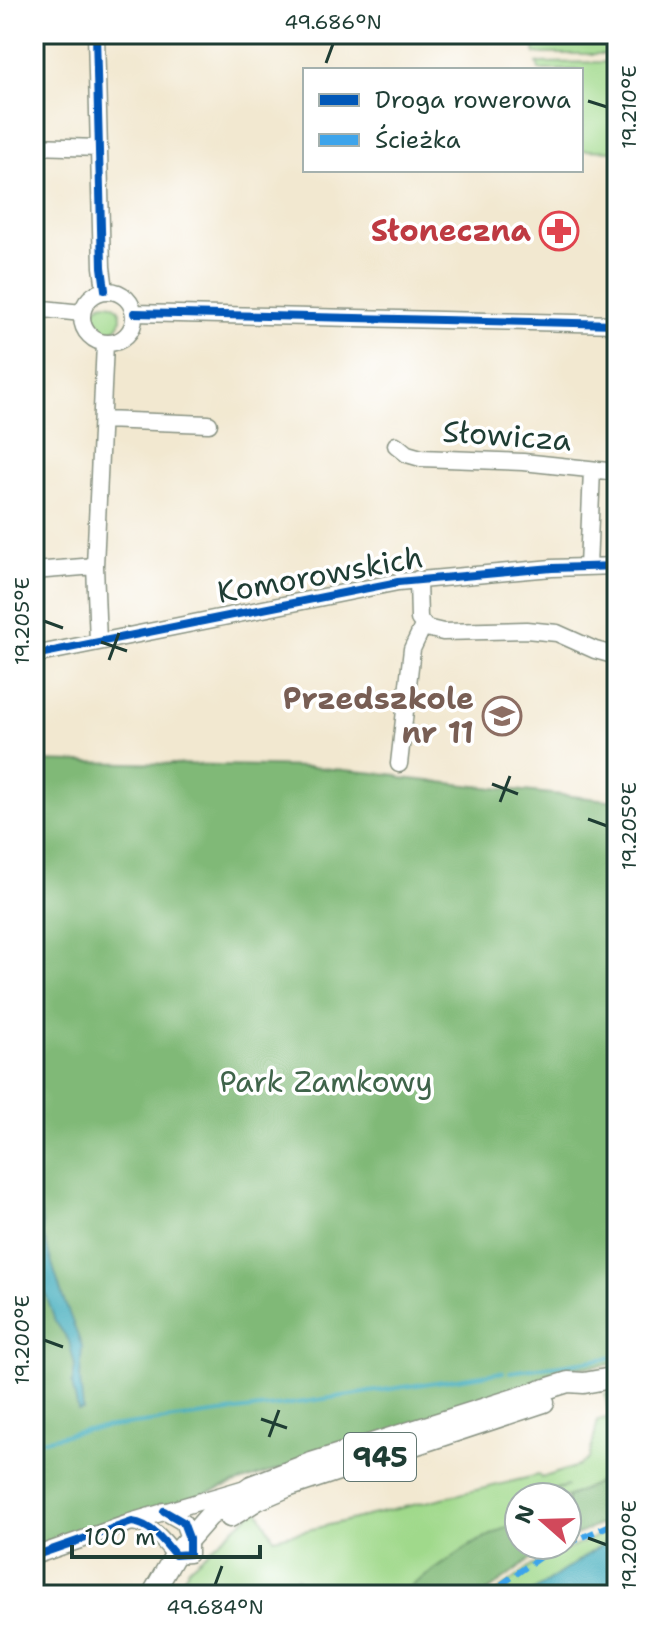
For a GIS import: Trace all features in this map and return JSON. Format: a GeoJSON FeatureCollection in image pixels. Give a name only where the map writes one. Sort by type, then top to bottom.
{"type":"FeatureCollection","features":[{"type":"Feature","properties":{"kind":"main road","name":"945"},"geometry":{"type":"LineString","coordinates":[[152,1595],[209,1516],[251,1486],[308,1464],[539,1390],[568,1382],[584,1383],[617,1377]]}},
{"type":"Feature","properties":{"kind":"main road","name":"945"},"geometry":{"type":"LineString","coordinates":[[165,1595],[184,1549],[257,1500],[567,1394],[584,1383]]}},
{"type":"Feature","properties":{"kind":"street"},"geometry":{"type":"LineString","coordinates":[[96,34],[105,290]]}},
{"type":"Feature","properties":{"kind":"street"},"geometry":{"type":"LineString","coordinates":[[34,146],[99,148]]}},
{"type":"Feature","properties":{"kind":"street"},"geometry":{"type":"LineString","coordinates":[[105,290],[124,296],[134,313],[134,322],[124,339],[105,343],[97,341],[84,329],[82,313],[90,298],[105,290]]}},
{"type":"Feature","properties":{"kind":"street"},"geometry":{"type":"LineString","coordinates":[[34,308],[82,313]]}},
{"type":"Feature","properties":{"kind":"street"},"geometry":{"type":"LineString","coordinates":[[134,313],[617,324]]}},
{"type":"Feature","properties":{"kind":"street"},"geometry":{"type":"LineString","coordinates":[[98,642],[95,566],[105,343]]}},
{"type":"Feature","properties":{"kind":"street"},"geometry":{"type":"LineString","coordinates":[[102,420],[209,424]]}},
{"type":"Feature","properties":{"kind":"street","name":"Słowicza"},"geometry":{"type":"LineString","coordinates":[[396,445],[407,454],[421,458],[523,462],[617,472]]}},
{"type":"Feature","properties":{"kind":"street"},"geometry":{"type":"LineString","coordinates":[[588,567],[592,470]]}},
{"type":"Feature","properties":{"kind":"street"},"geometry":{"type":"LineString","coordinates":[[34,571],[95,566]]}},
{"type":"Feature","properties":{"kind":"street","name":"Komorowskich"},"geometry":{"type":"LineString","coordinates":[[34,655],[418,579],[617,566]]}},
{"type":"Feature","properties":{"kind":"street"},"geometry":{"type":"LineString","coordinates":[[418,579],[419,619],[423,626],[443,632],[515,630],[557,633],[617,656]]}},
{"type":"Feature","properties":{"kind":"street"},"geometry":{"type":"LineString","coordinates":[[399,764],[412,649],[423,626]]}},
{"type":"Feature","properties":{"kind":"street"},"geometry":{"type":"LineString","coordinates":[[34,1556],[124,1523],[251,1486]]}},
{"type":"Feature","properties":{"kind":"street"},"geometry":{"type":"LineString","coordinates":[[164,1511],[183,1522],[184,1549]]}},
{"type":"Feature","properties":{"kind":"street"},"geometry":{"type":"LineString","coordinates":[[124,1523],[140,1523],[184,1549]]}},
{"type":"Feature","properties":{"kind":"green space"},"geometry":{"type":"Polygon","coordinates":[[[532,34],[606,34],[607,54],[535,54],[532,34]]]}},
{"type":"Feature","properties":{"kind":"green space"},"geometry":{"type":"Polygon","coordinates":[[[617,62],[617,151],[583,150],[583,68],[538,68],[537,63],[617,62]]]}},
{"type":"Feature","properties":{"kind":"green space"},"geometry":{"type":"Polygon","coordinates":[[[107,303],[117,307],[121,317],[117,327],[107,331],[97,327],[93,317],[97,307],[107,303]]]}},
{"type":"Feature","properties":{"kind":"green space","name":"Park Zamkowy"},"geometry":{"type":"Polygon","coordinates":[[[34,761],[311,767],[617,801],[617,1364],[575,1368],[509,1394],[34,1548],[34,761]]]}},
{"type":"Feature","properties":{"kind":"green space"},"geometry":{"type":"Polygon","coordinates":[[[617,1392],[617,1474],[583,1490],[583,1481],[514,1481],[539,1475],[541,1478],[578,1466],[589,1459],[598,1420],[610,1417],[605,1394],[617,1392]]]}},
{"type":"Feature","properties":{"kind":"green space"},"geometry":{"type":"Polygon","coordinates":[[[617,1474],[617,1517],[583,1532],[583,1490],[617,1474]]]}},
{"type":"Feature","properties":{"kind":"green space"},"geometry":{"type":"Polygon","coordinates":[[[503,1484],[503,1529],[471,1545],[398,1595],[308,1595],[297,1577],[271,1595],[173,1595],[189,1568],[257,1508],[274,1538],[503,1484]]]}},
{"type":"Feature","properties":{"kind":"green space"},"geometry":{"type":"Polygon","coordinates":[[[617,1527],[617,1538],[583,1558],[583,1542],[617,1527]]]}},
{"type":"Feature","properties":{"kind":"green space"},"geometry":{"type":"Polygon","coordinates":[[[503,1529],[503,1561],[528,1561],[483,1595],[398,1595],[471,1545],[503,1529]]]}},
{"type":"Feature","properties":{"kind":"green space"},"geometry":{"type":"Polygon","coordinates":[[[542,1561],[578,1561],[528,1595],[493,1595],[542,1561]]]}},
{"type":"Feature","properties":{"kind":"water"},"geometry":{"type":"Polygon","coordinates":[[[34,1201],[40,1211],[43,1235],[62,1295],[82,1347],[80,1380],[83,1410],[78,1411],[72,1384],[75,1366],[69,1341],[55,1321],[34,1260],[34,1201]]]}},
{"type":"Feature","properties":{"kind":"water"},"geometry":{"type":"Polygon","coordinates":[[[617,1538],[617,1595],[528,1595],[578,1561],[583,1561],[583,1558],[617,1538]]]}},
{"type":"Feature","properties":{"kind":"waterway"},"geometry":{"type":"LineString","coordinates":[[510,1372],[617,1357]]}},
{"type":"Feature","properties":{"kind":"waterway"},"geometry":{"type":"LineString","coordinates":[[34,1439],[44,1440],[87,1430],[284,1405],[503,1372]]}},
{"type":"Feature","properties":{"kind":"marked path"},"geometry":{"type":"LineString","coordinates":[[583,1537],[617,1522]]}},
{"type":"Feature","properties":{"kind":"marked path"},"geometry":{"type":"LineString","coordinates":[[487,1595],[534,1561]]}},
{"type":"Feature","properties":{"kind":"cycle path"},"geometry":{"type":"LineString","coordinates":[[96,34],[105,290]]}},
{"type":"Feature","properties":{"kind":"cycle path"},"geometry":{"type":"LineString","coordinates":[[134,313],[617,324]]}},
{"type":"Feature","properties":{"kind":"cycle path"},"geometry":{"type":"LineString","coordinates":[[34,655],[398,582],[552,568],[617,566]]}},
{"type":"Feature","properties":{"kind":"cycle path"},"geometry":{"type":"LineString","coordinates":[[34,1556],[132,1522],[151,1530],[175,1555],[189,1554],[189,1538],[183,1522],[164,1511]]}},
{"type":"Feature","properties":{"kind":"place","name":"Słoneczna"},"geometry":{"type":"Point","coordinates":[559,231]}},
{"type":"Feature","properties":{"kind":"place","name":"Przedszkole nr 11"},"geometry":{"type":"Point","coordinates":[502,716]}}]}
